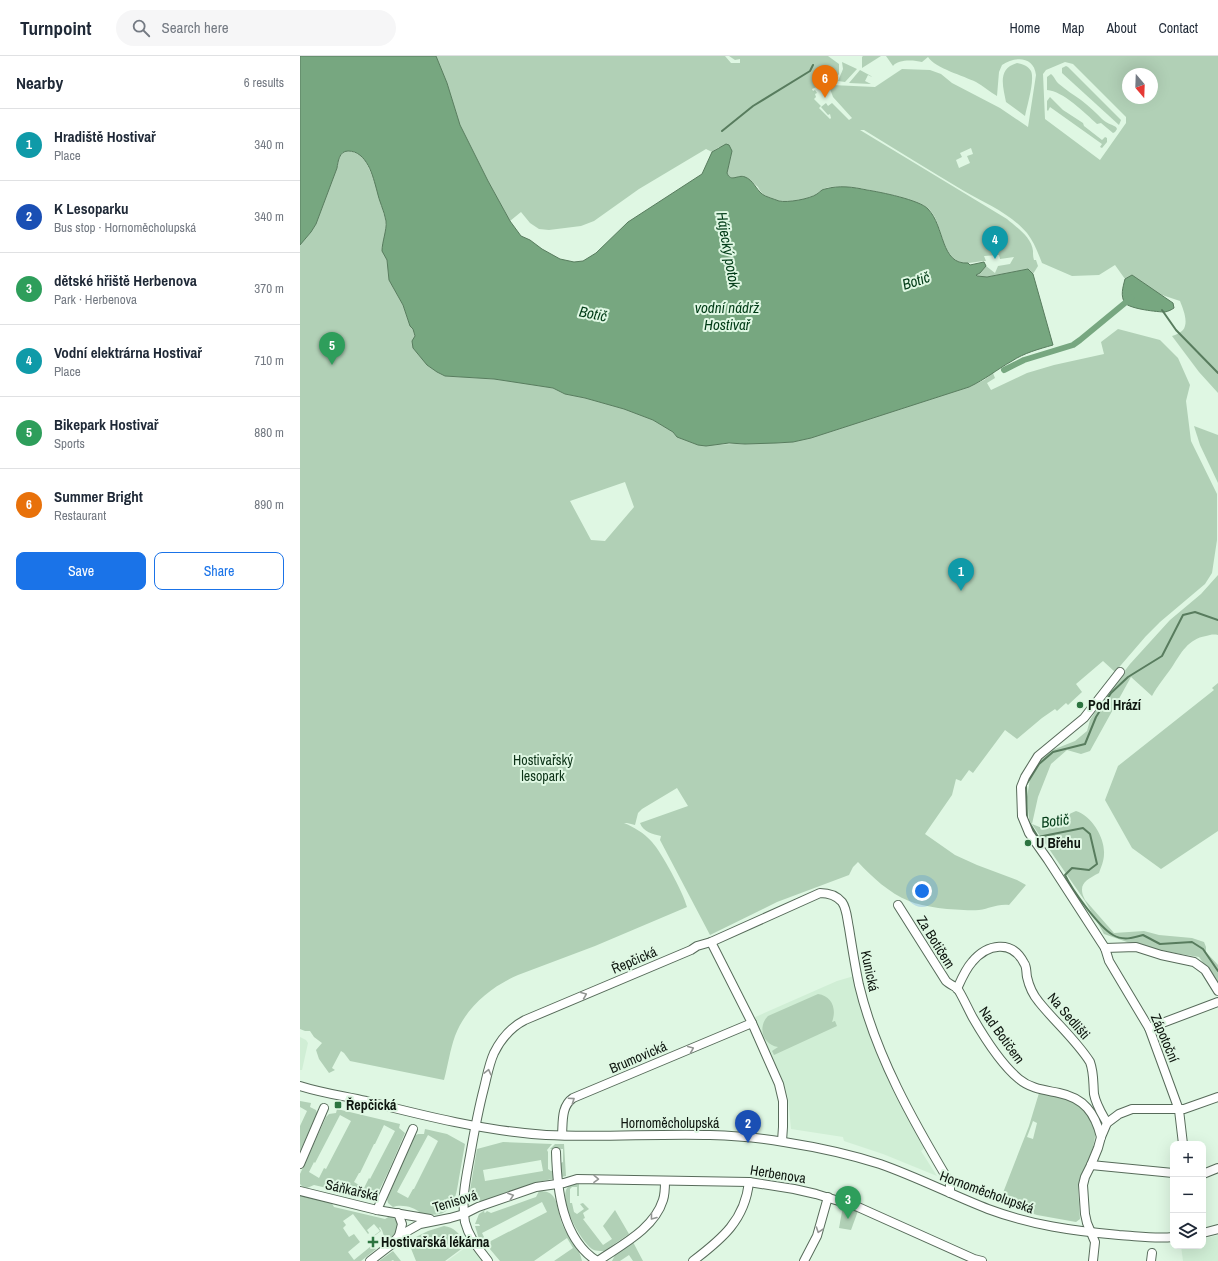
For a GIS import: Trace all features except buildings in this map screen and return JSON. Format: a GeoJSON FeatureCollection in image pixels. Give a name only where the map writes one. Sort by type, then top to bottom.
{"type":"FeatureCollection","features":[{"type":"Feature","properties":{"kind":"street"},"geometry":{"type":"LineString","coordinates":[[1120,672],[1084,718],[1038,756],[1025,777],[1021,787],[1022,816],[1028,833],[1048,860],[1105,948],[1136,947],[1194,962],[1205,970],[1218,991]]}},
{"type":"Feature","properties":{"kind":"street","name":"Kunická"},"geometry":{"type":"LineString","coordinates":[[711,942],[816,894],[829,894],[839,899],[845,909],[864,1005],[874,1034],[883,1057],[911,1114],[950,1183],[950,1193]]}},
{"type":"Feature","properties":{"kind":"street","name":"Za Botičem"},"geometry":{"type":"LineString","coordinates":[[898,905],[946,982],[957,989]]}},
{"type":"Feature","properties":{"kind":"street"},"geometry":{"type":"LineString","coordinates":[[711,942],[752,1023],[781,1090],[783,1118],[782,1141]]}},
{"type":"Feature","properties":{"kind":"street","name":"Řepčická"},"geometry":{"type":"LineString","coordinates":[[488,1261],[475,1244],[468,1230],[464,1214],[464,1191],[474,1126],[492,1057],[504,1038],[524,1020],[691,950],[697,946],[711,942]]}},
{"type":"Feature","properties":{"kind":"street","name":"Na Sedlišti"},"geometry":{"type":"LineString","coordinates":[[957,989],[971,963],[990,948],[1004,947],[1019,954],[1025,965],[1029,984],[1038,1001],[1090,1062],[1094,1073],[1094,1096],[1107,1123]]}},
{"type":"Feature","properties":{"kind":"street","name":"Zápotoční"},"geometry":{"type":"LineString","coordinates":[[1105,948],[1109,961],[1149,1028],[1179,1110],[1183,1141]]}},
{"type":"Feature","properties":{"kind":"street","name":"Nad Botičem"},"geometry":{"type":"LineString","coordinates":[[957,989],[980,1030],[1000,1058],[1018,1078],[1027,1085],[1040,1090],[1072,1097],[1080,1102],[1092,1113],[1099,1128],[1101,1137]]}},
{"type":"Feature","properties":{"kind":"street"},"geometry":{"type":"LineString","coordinates":[[1149,1028],[1218,1002]]}},
{"type":"Feature","properties":{"kind":"street","name":"Brumovická"},"geometry":{"type":"LineString","coordinates":[[562,1135],[564,1109],[568,1102],[573,1098],[752,1023]]}},
{"type":"Feature","properties":{"kind":"street","name":"Hornoměcholupská"},"geometry":{"type":"LineString","coordinates":[[300,1086],[333,1095],[362,1100],[407,1112],[474,1126],[538,1134],[735,1136],[782,1141],[833,1151],[879,1164],[987,1208],[1032,1223],[1091,1233],[1142,1237],[1170,1237]]}},
{"type":"Feature","properties":{"kind":"street"},"geometry":{"type":"LineString","coordinates":[[1093,1261],[1095,1242],[1084,1214],[1083,1192],[1085,1177],[1107,1123],[1119,1114],[1132,1109],[1147,1108],[1179,1110],[1218,1097]]}},
{"type":"Feature","properties":{"kind":"street"},"geometry":{"type":"LineString","coordinates":[[300,1164],[324,1108]]}},
{"type":"Feature","properties":{"kind":"street"},"geometry":{"type":"LineString","coordinates":[[377,1210],[413,1129]]}},
{"type":"Feature","properties":{"kind":"street"},"geometry":{"type":"LineString","coordinates":[[556,1152],[558,1184],[563,1210],[574,1236],[589,1256],[597,1261],[643,1229],[654,1217],[664,1198],[665,1181]]}},
{"type":"Feature","properties":{"kind":"street"},"geometry":{"type":"LineString","coordinates":[[1091,1165],[1170,1173]]}},
{"type":"Feature","properties":{"kind":"street"},"geometry":{"type":"LineString","coordinates":[[1206,1173],[1218,1168]]}},
{"type":"Feature","properties":{"kind":"street"},"geometry":{"type":"LineString","coordinates":[[940,1189],[944,1174]]}},
{"type":"Feature","properties":{"kind":"street","name":"Herbenova"},"geometry":{"type":"LineString","coordinates":[[558,1184],[577,1179],[749,1182],[794,1189],[828,1197],[871,1212],[976,1260]]}},
{"type":"Feature","properties":{"kind":"street"},"geometry":{"type":"LineString","coordinates":[[693,1261],[720,1241],[736,1220],[744,1205],[749,1182]]}},
{"type":"Feature","properties":{"kind":"street","name":"Tenisová"},"geometry":{"type":"LineString","coordinates":[[370,1261],[392,1244],[399,1236],[420,1224],[464,1214],[478,1207],[536,1187],[558,1184]]}},
{"type":"Feature","properties":{"kind":"street","name":"Sáňkařská"},"geometry":{"type":"LineString","coordinates":[[300,1191],[377,1210],[398,1213],[421,1219],[439,1220]]}},
{"type":"Feature","properties":{"kind":"street"},"geometry":{"type":"LineString","coordinates":[[804,1261],[817,1236],[828,1197]]}},
{"type":"Feature","properties":{"kind":"street"},"geometry":{"type":"LineString","coordinates":[[398,1213],[402,1224],[399,1236]]}},
{"type":"Feature","properties":{"kind":"street"},"geometry":{"type":"LineString","coordinates":[[1206,1233],[1218,1229]]}},
{"type":"Feature","properties":{"kind":"shaded area"},"geometry":{"type":"Polygon","coordinates":[[[854,976],[870,1035],[926,1147],[921,1151],[937,1176],[883,1154],[844,1141],[843,1137],[791,1129],[788,1098],[783,1081],[753,1018],[837,981],[854,976]]]}},
{"type":"Feature","properties":{"kind":"shaded area"},"geometry":{"type":"Polygon","coordinates":[[[300,1037],[308,1043],[302,1070],[300,1070],[300,1037]]]}},
{"type":"Feature","properties":{"kind":"shaded area"},"geometry":{"type":"Polygon","coordinates":[[[1218,1235],[1218,1261],[1183,1261],[1181,1249],[1206,1249],[1206,1238],[1218,1235]]]}},
{"type":"Feature","properties":{"kind":"shaded area"},"geometry":{"type":"Polygon","coordinates":[[[469,1245],[482,1261],[447,1261],[469,1245]]]}},
{"type":"Feature","properties":{"kind":"green space"},"geometry":{"type":"Polygon","coordinates":[[[436,56],[725,56],[731,63],[740,63],[740,59],[735,60],[729,56],[828,56],[839,64],[839,74],[835,79],[812,89],[817,93],[815,94],[816,97],[814,99],[821,106],[819,108],[830,119],[830,114],[828,115],[821,107],[826,103],[828,106],[832,103],[849,120],[852,118],[833,97],[830,89],[832,85],[875,87],[902,69],[930,70],[941,74],[952,83],[1000,108],[1028,127],[1036,75],[1032,64],[1028,61],[1018,59],[1002,65],[999,72],[997,96],[976,82],[937,65],[928,57],[922,62],[902,61],[893,66],[886,56],[1218,56],[1218,393],[1199,372],[1172,336],[1181,332],[1185,327],[1185,316],[1180,301],[1159,294],[1132,275],[1125,279],[1115,265],[1099,275],[1072,276],[1042,263],[1036,248],[1027,233],[1013,220],[864,130],[860,130],[1007,219],[1019,229],[1027,237],[1032,246],[1034,260],[1036,260],[1038,266],[1033,274],[1028,269],[987,277],[977,276],[976,275],[986,266],[995,273],[998,266],[1010,264],[1014,257],[1000,259],[999,255],[984,256],[986,261],[968,263],[962,263],[954,260],[945,247],[936,220],[932,213],[926,207],[905,199],[859,188],[832,187],[823,189],[815,195],[807,198],[778,201],[762,193],[758,187],[747,179],[740,176],[736,178],[731,177],[727,173],[732,151],[719,147],[712,152],[706,149],[639,189],[594,221],[581,226],[549,230],[539,229],[530,223],[521,212],[510,221],[460,125],[447,83],[436,56]],[[1065,62],[1046,70],[1043,74],[1045,119],[1100,160],[1126,123],[1126,117],[1073,64],[1065,62]],[[971,148],[960,153],[962,157],[956,160],[959,168],[970,163],[967,156],[973,154],[971,148]]]}},
{"type":"Feature","properties":{"kind":"green space"},"geometry":{"type":"Polygon","coordinates":[[[863,56],[881,56],[862,68],[863,56]]]}},
{"type":"Feature","properties":{"kind":"green space"},"geometry":{"type":"Polygon","coordinates":[[[842,62],[857,69],[845,82],[838,81],[843,69],[842,62]]]}},
{"type":"Feature","properties":{"kind":"green space"},"geometry":{"type":"Polygon","coordinates":[[[1017,63],[1028,68],[1032,75],[1025,116],[1006,102],[1003,84],[1006,69],[1017,63]]]}},
{"type":"Feature","properties":{"kind":"green space"},"geometry":{"type":"Polygon","coordinates":[[[1066,66],[1121,120],[1119,125],[1062,73],[1062,68],[1066,66]]]}},
{"type":"Feature","properties":{"kind":"green space"},"geometry":{"type":"Polygon","coordinates":[[[860,70],[872,77],[868,75],[865,81],[871,84],[849,83],[860,70]]]}},
{"type":"Feature","properties":{"kind":"green space"},"geometry":{"type":"Polygon","coordinates":[[[1051,74],[1064,88],[1084,102],[1104,120],[1116,127],[1117,129],[1115,132],[1113,133],[1101,123],[1097,124],[1067,98],[1053,91],[1047,90],[1047,77],[1051,74]]]}},
{"type":"Feature","properties":{"kind":"green space"},"geometry":{"type":"Polygon","coordinates":[[[1050,97],[1063,110],[1083,123],[1084,126],[1102,140],[1105,137],[1107,138],[1107,142],[1102,148],[1100,147],[1102,144],[1050,107],[1048,111],[1047,101],[1050,97]]]}},
{"type":"Feature","properties":{"kind":"green space","name":"Hostivařský lesopark"},"geometry":{"type":"Polygon","coordinates":[[[346,151],[360,155],[365,160],[375,182],[386,222],[385,232],[389,280],[403,305],[410,326],[413,329],[418,354],[428,365],[445,376],[494,379],[553,388],[565,394],[624,409],[653,420],[673,432],[677,437],[698,445],[793,442],[811,438],[969,387],[984,380],[993,373],[995,378],[987,383],[991,390],[1027,373],[1054,365],[1104,354],[1101,342],[1118,329],[1160,340],[1178,358],[1190,385],[1186,401],[1191,441],[1217,494],[1217,540],[1212,573],[1205,584],[1160,622],[1146,636],[1115,672],[1103,661],[1076,684],[1082,692],[1068,705],[1066,703],[1057,711],[1055,709],[1017,739],[1005,730],[973,773],[969,770],[961,781],[956,779],[952,795],[925,834],[955,855],[1026,885],[1009,905],[971,910],[924,906],[895,894],[875,879],[858,862],[853,867],[849,875],[777,902],[710,935],[660,840],[661,836],[646,831],[640,823],[688,806],[677,788],[642,809],[638,813],[635,825],[624,823],[642,833],[656,847],[677,883],[687,907],[595,946],[518,975],[489,992],[473,1007],[460,1026],[453,1041],[444,1080],[350,1061],[341,1051],[332,1068],[335,1070],[329,1073],[319,1059],[316,1050],[322,1043],[314,1037],[310,1031],[300,1029],[300,245],[316,224],[337,168],[339,158],[346,151]],[[625,482],[570,501],[591,540],[605,541],[634,507],[625,482]]]}},
{"type":"Feature","properties":{"kind":"green space"},"geometry":{"type":"Polygon","coordinates":[[[1194,426],[1218,435],[1218,483],[1200,445],[1194,426]]]}},
{"type":"Feature","properties":{"kind":"green space"},"geometry":{"type":"Polygon","coordinates":[[[1218,575],[1218,635],[1200,638],[1190,643],[1182,652],[1152,696],[1131,677],[1090,751],[1081,754],[1067,750],[1051,764],[1038,797],[1032,824],[1042,828],[1053,825],[1061,821],[1067,815],[1076,811],[1087,818],[1100,835],[1104,848],[1104,854],[1099,873],[1087,880],[1082,886],[1085,900],[1114,933],[1144,931],[1159,935],[1192,938],[1204,942],[1206,952],[1218,965],[1218,984],[1199,957],[1168,952],[1127,942],[1104,934],[1085,901],[1029,820],[1027,797],[1031,773],[1038,762],[1050,751],[1075,741],[1087,731],[1090,720],[1107,694],[1130,664],[1170,620],[1201,594],[1218,575]]]}},
{"type":"Feature","properties":{"kind":"green space"},"geometry":{"type":"Polygon","coordinates":[[[1218,683],[1218,831],[1161,869],[1132,848],[1105,800],[1118,766],[1214,690],[1212,688],[1218,683]]]}},
{"type":"Feature","properties":{"kind":"green space"},"geometry":{"type":"Polygon","coordinates":[[[818,994],[827,997],[830,1000],[834,1012],[832,1022],[835,1021],[837,1026],[774,1055],[772,1051],[778,1047],[769,1043],[763,1035],[762,1030],[765,1020],[768,1016],[818,994]]]}},
{"type":"Feature","properties":{"kind":"green space"},"geometry":{"type":"Polygon","coordinates":[[[1039,1093],[1073,1100],[1088,1113],[1096,1131],[1093,1148],[1078,1187],[1080,1219],[1076,1222],[1037,1215],[999,1203],[1029,1126],[1039,1093]],[[1033,1121],[1027,1137],[1033,1139],[1037,1123],[1033,1121]]]}},
{"type":"Feature","properties":{"kind":"green space"},"geometry":{"type":"Polygon","coordinates":[[[300,1101],[311,1103],[310,1107],[316,1110],[317,1113],[300,1152],[300,1126],[307,1111],[300,1107],[300,1101]]]}},
{"type":"Feature","properties":{"kind":"green space"},"geometry":{"type":"Polygon","coordinates":[[[337,1109],[400,1124],[399,1128],[405,1133],[375,1199],[314,1185],[307,1188],[300,1184],[300,1174],[326,1117],[329,1114],[336,1113],[337,1109]],[[340,1115],[309,1172],[319,1178],[324,1168],[326,1169],[351,1121],[340,1115]],[[384,1125],[354,1182],[364,1188],[395,1131],[384,1125]]]}},
{"type":"Feature","properties":{"kind":"green space"},"geometry":{"type":"Polygon","coordinates":[[[425,1129],[447,1134],[465,1144],[456,1195],[450,1208],[439,1214],[430,1215],[420,1213],[415,1209],[404,1206],[393,1207],[388,1203],[387,1199],[414,1136],[424,1134],[425,1129]],[[428,1135],[397,1192],[408,1198],[438,1141],[428,1135]]]}},
{"type":"Feature","properties":{"kind":"green space"},"geometry":{"type":"Polygon","coordinates":[[[503,1142],[552,1144],[547,1150],[548,1169],[551,1171],[554,1170],[554,1166],[563,1162],[563,1149],[550,1149],[555,1144],[564,1144],[566,1176],[538,1182],[483,1201],[476,1201],[471,1195],[470,1190],[477,1149],[503,1142]],[[541,1160],[483,1170],[485,1181],[543,1171],[541,1160]]]}},
{"type":"Feature","properties":{"kind":"green space"},"geometry":{"type":"Polygon","coordinates":[[[572,1183],[579,1183],[579,1196],[577,1196],[577,1187],[572,1187],[570,1189],[570,1203],[572,1203],[574,1212],[577,1214],[584,1209],[580,1204],[583,1203],[589,1209],[583,1213],[585,1218],[583,1219],[603,1245],[612,1239],[603,1226],[615,1210],[629,1234],[604,1251],[596,1251],[592,1249],[577,1230],[566,1204],[566,1189],[572,1183]]]}},
{"type":"Feature","properties":{"kind":"green space"},"geometry":{"type":"Polygon","coordinates":[[[539,1191],[547,1192],[553,1196],[563,1226],[579,1252],[582,1261],[554,1261],[573,1248],[567,1238],[534,1261],[500,1261],[479,1239],[475,1226],[480,1226],[479,1224],[475,1224],[479,1214],[485,1210],[485,1213],[487,1211],[491,1213],[536,1197],[539,1191]],[[542,1202],[482,1233],[484,1237],[483,1239],[485,1239],[487,1243],[547,1212],[542,1202]]]}},
{"type":"Feature","properties":{"kind":"green space"},"geometry":{"type":"Polygon","coordinates":[[[300,1196],[331,1202],[334,1207],[385,1219],[390,1216],[397,1222],[398,1229],[396,1233],[387,1242],[380,1227],[379,1228],[381,1231],[373,1237],[377,1242],[373,1245],[376,1249],[361,1261],[300,1261],[300,1196]],[[353,1214],[343,1221],[346,1225],[343,1228],[349,1237],[354,1234],[360,1242],[348,1252],[354,1260],[376,1242],[372,1237],[380,1231],[374,1224],[367,1230],[369,1233],[368,1234],[353,1214]]]}},
{"type":"Feature","properties":{"kind":"green space"},"geometry":{"type":"Polygon","coordinates":[[[843,1206],[858,1211],[851,1230],[839,1228],[843,1206]]]}},
{"type":"Feature","properties":{"kind":"green space"},"geometry":{"type":"Polygon","coordinates":[[[444,1226],[453,1229],[458,1233],[465,1241],[464,1247],[445,1261],[416,1261],[408,1241],[428,1231],[444,1226]]]}},
{"type":"Feature","properties":{"kind":"green space"},"geometry":{"type":"Polygon","coordinates":[[[633,1242],[643,1261],[633,1261],[629,1255],[620,1261],[612,1261],[615,1255],[633,1242]]]}},
{"type":"Feature","properties":{"kind":"green space"},"geometry":{"type":"Polygon","coordinates":[[[393,1251],[401,1261],[379,1261],[393,1251]]]}},
{"type":"Feature","properties":{"kind":"water","name":"vodní nádrž Hostivař"},"geometry":{"type":"Polygon","coordinates":[[[300,56],[436,56],[447,83],[460,125],[510,221],[521,236],[560,259],[574,262],[583,261],[596,253],[628,222],[702,174],[712,152],[726,144],[729,145],[732,151],[727,173],[729,176],[733,178],[742,176],[748,178],[762,194],[768,197],[779,201],[793,201],[814,196],[824,189],[846,187],[899,197],[917,203],[928,209],[933,216],[952,258],[970,265],[984,262],[986,266],[976,275],[977,276],[987,277],[1028,269],[1033,274],[1053,345],[1022,356],[1006,364],[981,381],[969,387],[811,438],[793,442],[776,443],[729,443],[706,446],[698,445],[677,437],[673,432],[653,420],[624,409],[565,394],[553,388],[494,379],[445,376],[427,365],[413,348],[412,341],[415,336],[413,329],[410,326],[403,305],[389,280],[387,260],[382,251],[386,228],[385,217],[371,172],[368,165],[360,155],[355,152],[345,151],[341,155],[316,224],[300,245],[300,56]]]}},
{"type":"Feature","properties":{"kind":"water"},"geometry":{"type":"Polygon","coordinates":[[[1132,275],[1173,303],[1174,308],[1165,312],[1132,307],[1125,303],[1122,294],[1124,282],[1125,279],[1132,275]]]}},
{"type":"Feature","properties":{"kind":"waterway","name":"Hájecký potok"},"geometry":{"type":"LineString","coordinates":[[722,131],[753,106],[810,71],[813,65]]}},
{"type":"Feature","properties":{"kind":"waterway"},"geometry":{"type":"LineString","coordinates":[[1004,370],[1024,360],[1073,345],[1131,298]]}},
{"type":"Feature","properties":{"kind":"waterway","name":"Botič"},"geometry":{"type":"LineString","coordinates":[[1162,310],[1176,330],[1218,373]]}},
{"type":"Feature","properties":{"kind":"waterway","name":"Botič"},"geometry":{"type":"LineString","coordinates":[[1218,620],[1195,612],[1183,615],[1162,656],[1128,677],[1111,693],[1096,717],[1085,744],[1053,752],[1039,764],[1026,785],[1027,819],[1038,837],[1083,828],[1090,834],[1097,864],[1089,870],[1072,868],[1065,875],[1068,882],[1107,931],[1120,938],[1132,938],[1143,935],[1160,944],[1192,942],[1203,949],[1218,971]]}},
{"type":"Feature","properties":{"kind":"place","name":"Summer Bright"},"geometry":{"type":"Point","coordinates":[825,98]}},
{"type":"Feature","properties":{"kind":"place","name":"Vodní elektrárna Hostivař"},"geometry":{"type":"Point","coordinates":[995,259]}},
{"type":"Feature","properties":{"kind":"place","name":"Bikepark Hostivař"},"geometry":{"type":"Point","coordinates":[332,365]}},
{"type":"Feature","properties":{"kind":"place","name":"Hradiště Hostivař"},"geometry":{"type":"Point","coordinates":[961,591]}},
{"type":"Feature","properties":{"kind":"place","name":"Pod Hrází"},"geometry":{"type":"Point","coordinates":[1080,705]}},
{"type":"Feature","properties":{"kind":"place","name":"U Břehu"},"geometry":{"type":"Point","coordinates":[1028,843]}},
{"type":"Feature","properties":{"kind":"place","name":"Řepčická"},"geometry":{"type":"Point","coordinates":[338,1105]}},
{"type":"Feature","properties":{"kind":"place","name":"K Lesoparku"},"geometry":{"type":"Point","coordinates":[748,1143]}},
{"type":"Feature","properties":{"kind":"place","name":"dětské hřiště Herbenova"},"geometry":{"type":"Point","coordinates":[848,1219]}},
{"type":"Feature","properties":{"kind":"place","name":"Hostivařská lékárna"},"geometry":{"type":"Point","coordinates":[373,1242]}}]}
